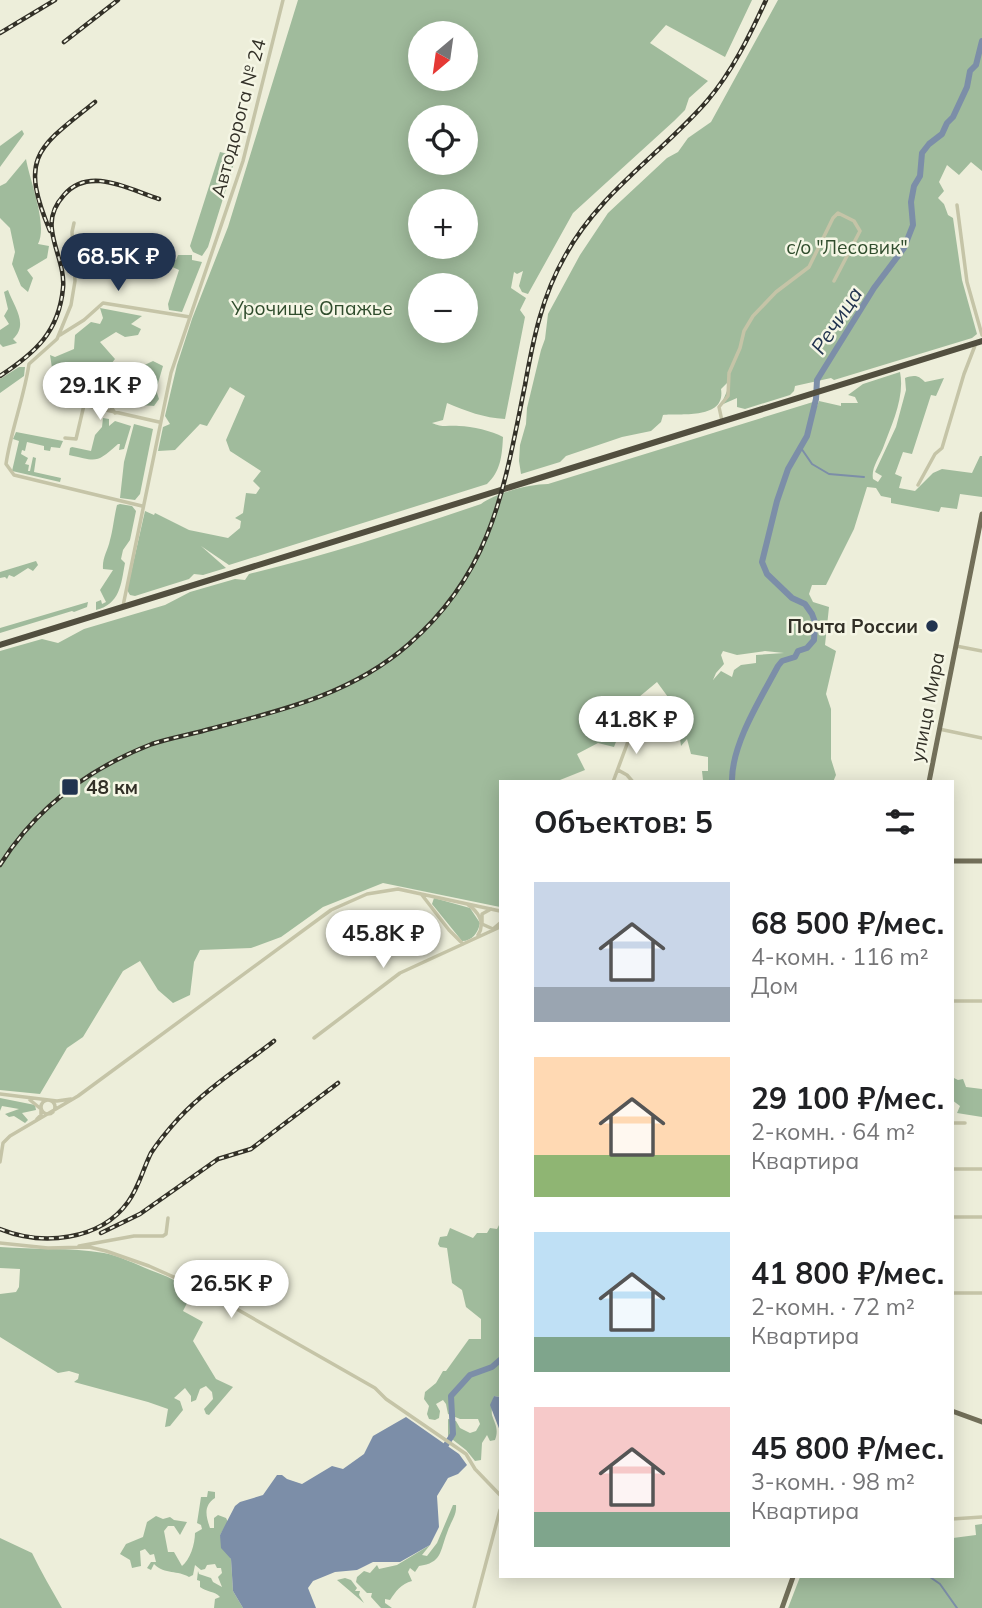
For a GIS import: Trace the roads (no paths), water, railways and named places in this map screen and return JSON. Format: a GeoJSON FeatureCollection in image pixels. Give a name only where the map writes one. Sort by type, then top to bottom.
{"type":"FeatureCollection","features":[{"type":"Feature","properties":{"kind":"highway"},"geometry":{"type":"LineString","coordinates":[[0,645],[979,342]]}},
{"type":"Feature","properties":{"kind":"main road","name":"улица Мира"},"geometry":{"type":"LineString","coordinates":[[929,780],[954,646],[979,540],[982,514]]}},
{"type":"Feature","properties":{"kind":"main road"},"geometry":{"type":"LineString","coordinates":[[954,860],[982,861]]}},
{"type":"Feature","properties":{"kind":"main road"},"geometry":{"type":"LineString","coordinates":[[954,1412],[982,1422]]}},
{"type":"Feature","properties":{"kind":"main road"},"geometry":{"type":"LineString","coordinates":[[782,1608],[793,1578]]}},
{"type":"Feature","properties":{"kind":"street","name":"Автодорога № 24"},"geometry":{"type":"LineString","coordinates":[[122,608],[171,373],[243,161],[284,0]]}},
{"type":"Feature","properties":{"kind":"street"},"geometry":{"type":"LineString","coordinates":[[957,205],[967,282],[982,335]]}},
{"type":"Feature","properties":{"kind":"street"},"geometry":{"type":"LineString","coordinates":[[722,421],[719,407],[728,396],[729,373],[744,331],[753,316],[776,292],[809,267],[838,213],[854,221],[860,231],[834,281]]}},
{"type":"Feature","properties":{"kind":"street"},"geometry":{"type":"LineString","coordinates":[[60,335],[74,291],[74,223]]}},
{"type":"Feature","properties":{"kind":"street"},"geometry":{"type":"LineString","coordinates":[[142,506],[23,478],[13,475],[9,470],[6,464],[12,431],[28,379],[29,364],[60,335],[84,320],[103,303],[190,317]]}},
{"type":"Feature","properties":{"kind":"street"},"geometry":{"type":"LineString","coordinates":[[918,485],[934,454],[942,448],[964,374],[979,342]]}},
{"type":"Feature","properties":{"kind":"street"},"geometry":{"type":"LineString","coordinates":[[65,438],[76,439],[88,389],[111,394],[111,407],[115,412]]}},
{"type":"Feature","properties":{"kind":"street"},"geometry":{"type":"LineString","coordinates":[[85,406],[159,422]]}},
{"type":"Feature","properties":{"kind":"street"},"geometry":{"type":"LineString","coordinates":[[954,646],[982,651]]}},
{"type":"Feature","properties":{"kind":"street"},"geometry":{"type":"LineString","coordinates":[[614,780],[636,720]]}},
{"type":"Feature","properties":{"kind":"street"},"geometry":{"type":"LineString","coordinates":[[938,729],[982,738]]}},
{"type":"Feature","properties":{"kind":"street"},"geometry":{"type":"LineString","coordinates":[[618,769],[632,780]]}},
{"type":"Feature","properties":{"kind":"street"},"geometry":{"type":"LineString","coordinates":[[30,1124],[78,1096],[331,909],[368,894],[398,889],[462,901],[499,912]]}},
{"type":"Feature","properties":{"kind":"street"},"geometry":{"type":"LineString","coordinates":[[421,894],[463,944]]}},
{"type":"Feature","properties":{"kind":"street"},"geometry":{"type":"LineString","coordinates":[[462,901],[475,909],[486,928],[499,926]]}},
{"type":"Feature","properties":{"kind":"street"},"geometry":{"type":"LineString","coordinates":[[475,938],[481,930],[484,911],[494,909]]}},
{"type":"Feature","properties":{"kind":"street"},"geometry":{"type":"LineString","coordinates":[[314,1038],[400,973],[499,926]]}},
{"type":"Feature","properties":{"kind":"street"},"geometry":{"type":"LineString","coordinates":[[954,1001],[982,1001]]}},
{"type":"Feature","properties":{"kind":"street"},"geometry":{"type":"LineString","coordinates":[[0,1094],[64,1101],[78,1096]]}},
{"type":"Feature","properties":{"kind":"street"},"geometry":{"type":"LineString","coordinates":[[23,1097],[36,1103],[45,1113],[51,1113]]}},
{"type":"Feature","properties":{"kind":"street"},"geometry":{"type":"LineString","coordinates":[[0,1161],[6,1139],[40,1117],[43,1102],[49,1100]]}},
{"type":"Feature","properties":{"kind":"street"},"geometry":{"type":"LineString","coordinates":[[49,1100],[54,1105],[51,1113]]}},
{"type":"Feature","properties":{"kind":"street"},"geometry":{"type":"LineString","coordinates":[[954,1123],[965,1123]]}},
{"type":"Feature","properties":{"kind":"street"},"geometry":{"type":"LineString","coordinates":[[954,1169],[982,1169]]}},
{"type":"Feature","properties":{"kind":"street"},"geometry":{"type":"LineString","coordinates":[[954,1217],[982,1217]]}},
{"type":"Feature","properties":{"kind":"street"},"geometry":{"type":"LineString","coordinates":[[71,1248],[134,1236],[163,1236],[166,1234],[168,1218]]}},
{"type":"Feature","properties":{"kind":"street"},"geometry":{"type":"LineString","coordinates":[[0,1243],[48,1248],[89,1247],[149,1266],[205,1291],[351,1373],[459,1448],[499,1494]]}},
{"type":"Feature","properties":{"kind":"street"},"geometry":{"type":"LineString","coordinates":[[954,1293],[982,1293]]}},
{"type":"Feature","properties":{"kind":"street"},"geometry":{"type":"LineString","coordinates":[[474,1608],[499,1514]]}},
{"type":"Feature","properties":{"kind":"street"},"geometry":{"type":"LineString","coordinates":[[954,1519],[982,1517]]}},
{"type":"Feature","properties":{"kind":"water"},"geometry":{"type":"Polygon","coordinates":[[[494,1396],[499,1397],[499,1428],[490,1405],[494,1396]]]}},
{"type":"Feature","properties":{"kind":"water"},"geometry":{"type":"Polygon","coordinates":[[[406,1417],[459,1454],[467,1465],[458,1474],[448,1478],[437,1496],[439,1527],[430,1545],[400,1562],[373,1562],[357,1570],[335,1572],[313,1581],[308,1588],[316,1608],[243,1608],[233,1591],[231,1559],[221,1548],[220,1535],[235,1506],[263,1495],[277,1475],[302,1484],[332,1466],[343,1469],[364,1454],[373,1436],[406,1417]]]}},
{"type":"Feature","properties":{"kind":"waterway","name":"Речица"},"geometry":{"type":"LineString","coordinates":[[732,780],[736,753],[742,737],[778,666],[782,661],[795,657],[798,651],[807,648],[814,640],[815,622],[812,614],[805,604],[792,598],[767,574],[762,562],[788,469],[807,436],[816,399],[817,380],[874,288],[904,248],[913,225],[911,202],[914,186],[920,176],[922,153],[942,134],[953,117],[967,87],[970,71],[976,65],[982,41]]}},
{"type":"Feature","properties":{"kind":"waterway"},"geometry":{"type":"LineString","coordinates":[[801,448],[812,464],[829,474],[864,477]]}},
{"type":"Feature","properties":{"kind":"waterway"},"geometry":{"type":"LineString","coordinates":[[446,1445],[453,1434],[451,1396],[470,1375],[492,1367],[499,1361]]}},
{"type":"Feature","properties":{"kind":"waterway"},"geometry":{"type":"LineString","coordinates":[[931,1578],[940,1584],[957,1608]]}},
{"type":"Feature","properties":{"kind":"railway"},"geometry":{"type":"LineString","coordinates":[[0,33],[55,0]]}},
{"type":"Feature","properties":{"kind":"railway"},"geometry":{"type":"LineString","coordinates":[[64,42],[118,0]]}},
{"type":"Feature","properties":{"kind":"railway"},"geometry":{"type":"LineString","coordinates":[[0,865],[14,844],[48,808],[66,792],[107,765],[152,744],[260,716],[339,689],[387,662],[437,616],[460,587],[491,526],[510,459],[539,319],[565,256],[579,233],[613,193],[689,120],[716,90],[740,53],[766,0]]}},
{"type":"Feature","properties":{"kind":"railway"},"geometry":{"type":"LineString","coordinates":[[50,231],[36,186],[35,170],[39,156],[59,131],[95,102]]}},
{"type":"Feature","properties":{"kind":"railway"},"geometry":{"type":"LineString","coordinates":[[0,376],[24,359],[43,340],[51,329],[61,303],[63,281],[52,220],[64,195],[74,186],[97,181],[109,182],[159,199]]}},
{"type":"Feature","properties":{"kind":"railway"},"geometry":{"type":"LineString","coordinates":[[0,1229],[16,1234],[52,1238],[69,1237],[102,1225],[128,1202],[151,1153],[178,1119],[212,1088],[274,1041]]}},
{"type":"Feature","properties":{"kind":"railway"},"geometry":{"type":"LineString","coordinates":[[101,1233],[140,1214],[218,1159],[251,1149],[338,1083]]}},
{"type":"Feature","properties":{"kind":"place","name":"Почта России"},"geometry":{"type":"Point","coordinates":[932,626]}},
{"type":"Feature","properties":{"kind":"place","name":"48 км"},"geometry":{"type":"Point","coordinates":[70,787]}},
{"type":"Feature","properties":{"kind":"park label","name":"с/о \"Лесовик\""},"geometry":{"type":"Point","coordinates":[847,247]}},
{"type":"Feature","properties":{"kind":"park label","name":"Урочище Опажье"},"geometry":{"type":"Point","coordinates":[312,308]}}]}
